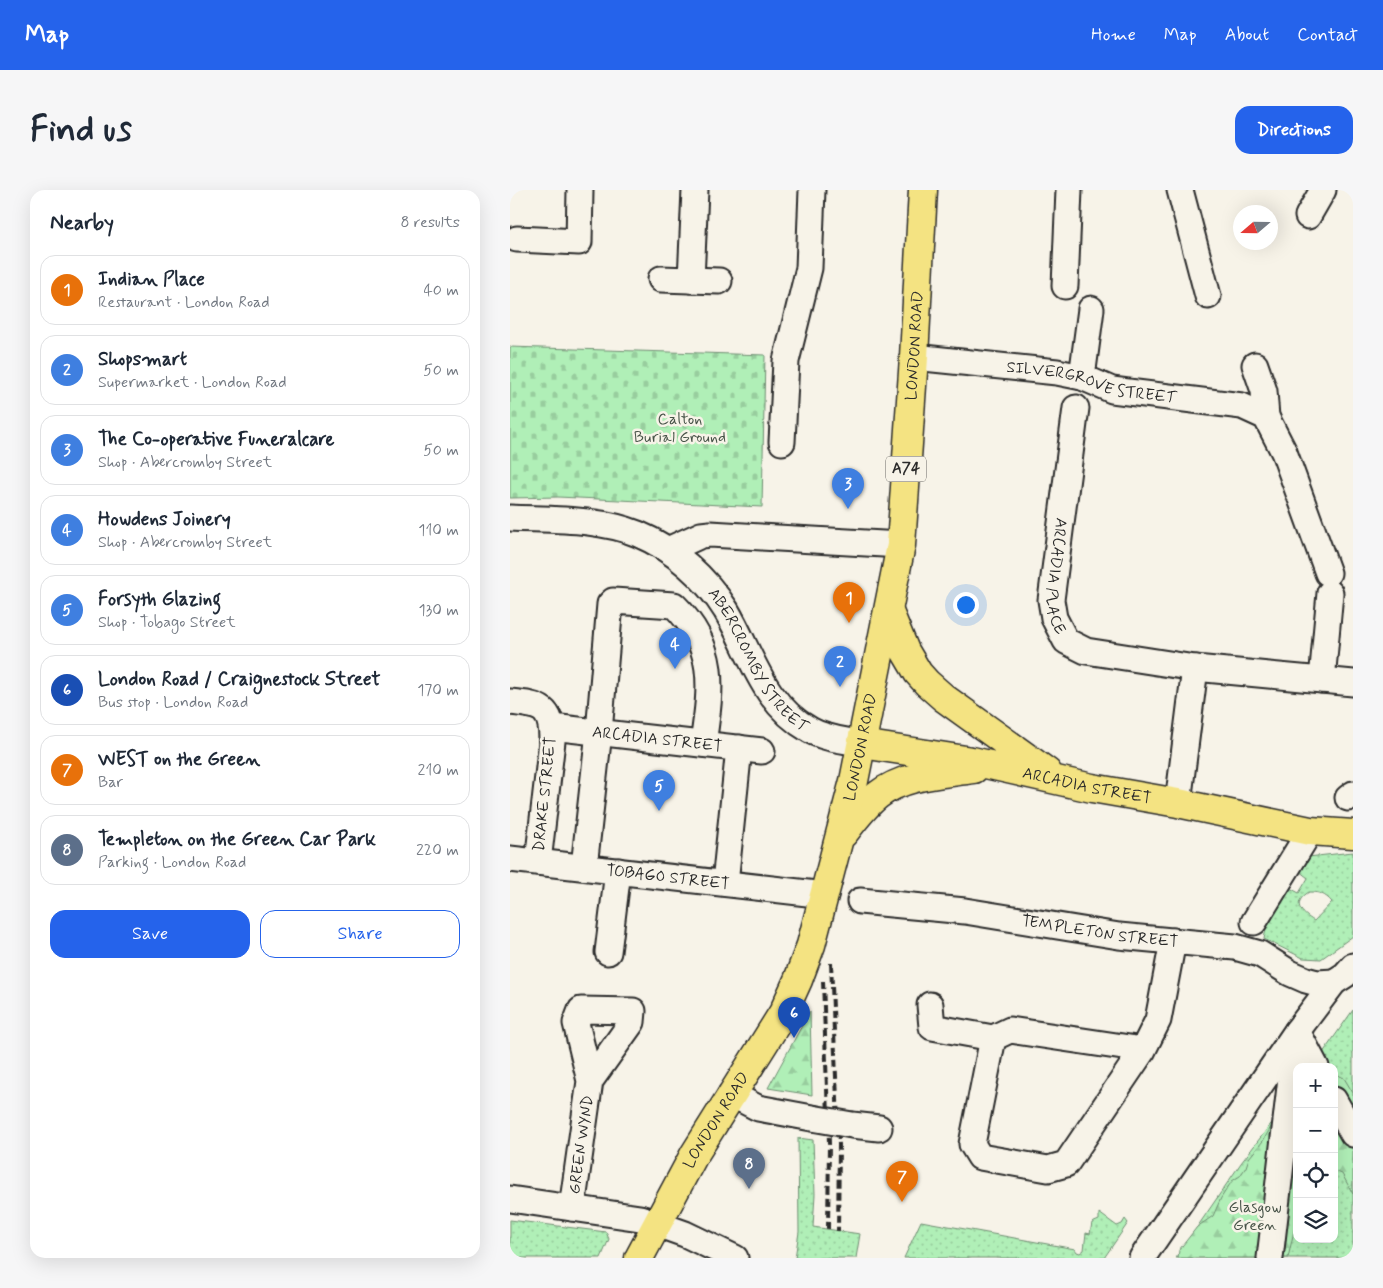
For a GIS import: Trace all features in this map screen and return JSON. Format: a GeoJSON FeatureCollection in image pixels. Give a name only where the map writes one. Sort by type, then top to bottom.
{"type":"FeatureCollection","features":[{"type":"Feature","properties":{"kind":"main road","name":"LONDON ROAD"},"geometry":{"type":"LineString","coordinates":[[639,1258],[694,1155],[791,998],[811,945],[825,895],[854,782],[901,545],[923,190]]}},
{"type":"Feature","properties":{"kind":"main road"},"geometry":{"type":"LineString","coordinates":[[889,612],[911,662],[934,690],[1021,755],[1060,781]]}},
{"type":"Feature","properties":{"kind":"main road","name":"ARCADIA STREET"},"geometry":{"type":"LineString","coordinates":[[862,744],[995,765],[1060,781],[1178,803],[1310,831],[1353,834]]}},
{"type":"Feature","properties":{"kind":"main road"},"geometry":{"type":"LineString","coordinates":[[839,840],[868,804],[894,785],[914,778],[995,765]]}},
{"type":"Feature","properties":{"kind":"street"},"geometry":{"type":"LineString","coordinates":[[517,238],[578,242],[580,190]]}},
{"type":"Feature","properties":{"kind":"street"},"geometry":{"type":"LineString","coordinates":[[691,280],[695,190]]}},
{"type":"Feature","properties":{"kind":"street"},"geometry":{"type":"LineString","coordinates":[[782,442],[786,361],[809,268],[812,190]]}},
{"type":"Feature","properties":{"kind":"street"},"geometry":{"type":"LineString","coordinates":[[1065,286],[1069,190]]}},
{"type":"Feature","properties":{"kind":"street"},"geometry":{"type":"LineString","coordinates":[[1180,190],[1208,296]]}},
{"type":"Feature","properties":{"kind":"street"},"geometry":{"type":"LineString","coordinates":[[1308,216],[1323,190]]}},
{"type":"Feature","properties":{"kind":"street"},"geometry":{"type":"LineString","coordinates":[[661,279],[719,281]]}},
{"type":"Feature","properties":{"kind":"street"},"geometry":{"type":"LineString","coordinates":[[1082,376],[1091,309]]}},
{"type":"Feature","properties":{"kind":"street","name":"SILVERGROVE STREET"},"geometry":{"type":"LineString","coordinates":[[914,357],[1082,376],[1112,390],[1242,406],[1266,417]]}},
{"type":"Feature","properties":{"kind":"street"},"geometry":{"type":"LineString","coordinates":[[1255,365],[1264,391],[1266,417],[1284,452],[1329,583],[1322,680]]}},
{"type":"Feature","properties":{"kind":"street","name":"ARCADIA PLACE"},"geometry":{"type":"LineString","coordinates":[[1076,408],[1051,600],[1054,618],[1066,641],[1086,651],[1195,668],[1353,683]]}},
{"type":"Feature","properties":{"kind":"street","name":"ABERCROMBY STREET"},"geometry":{"type":"LineString","coordinates":[[510,518],[578,522],[607,526],[638,534],[668,550],[694,571],[716,595],[733,623],[763,683],[785,710],[816,733],[862,744]]}},
{"type":"Feature","properties":{"kind":"street"},"geometry":{"type":"LineString","coordinates":[[668,550],[701,535],[710,534],[901,545]]}},
{"type":"Feature","properties":{"kind":"street"},"geometry":{"type":"LineString","coordinates":[[584,867],[599,732],[610,604],[616,600],[674,605],[685,616],[700,641],[709,663],[710,689],[703,744]]}},
{"type":"Feature","properties":{"kind":"street"},"geometry":{"type":"LineString","coordinates":[[1178,803],[1195,668]]}},
{"type":"Feature","properties":{"kind":"street"},"geometry":{"type":"LineString","coordinates":[[510,702],[540,706],[546,712],[552,727]]}},
{"type":"Feature","properties":{"kind":"street","name":"ARCADIA STREET"},"geometry":{"type":"LineString","coordinates":[[552,727],[751,749],[725,883]]}},
{"type":"Feature","properties":{"kind":"street","name":"DRAKE STREET"},"geometry":{"type":"LineString","coordinates":[[538,862],[552,727]]}},
{"type":"Feature","properties":{"kind":"street"},"geometry":{"type":"LineString","coordinates":[[1254,922],[1310,831]]}},
{"type":"Feature","properties":{"kind":"street","name":"TOBAGO STREET"},"geometry":{"type":"LineString","coordinates":[[510,859],[825,895]]}},
{"type":"Feature","properties":{"kind":"street"},"geometry":{"type":"LineString","coordinates":[[608,952],[618,871]]}},
{"type":"Feature","properties":{"kind":"street","name":"TEMPLETON STREET"},"geometry":{"type":"LineString","coordinates":[[860,901],[966,911],[1119,936],[1235,946],[1260,954],[1306,980],[1317,983],[1334,982]]}},
{"type":"Feature","properties":{"kind":"street"},"geometry":{"type":"LineString","coordinates":[[993,1038],[972,1144],[980,1157],[1048,1169],[1066,1164],[1144,1050],[1158,1020],[1173,941]]}},
{"type":"Feature","properties":{"kind":"street"},"geometry":{"type":"LineString","coordinates":[[1142,1258],[1297,1031],[1334,982],[1345,975],[1353,966]]}},
{"type":"Feature","properties":{"kind":"street"},"geometry":{"type":"LineString","coordinates":[[930,1005],[932,1027],[993,1038],[1010,1030],[1144,1050]]}},
{"type":"Feature","properties":{"kind":"street"},"geometry":{"type":"LineString","coordinates":[[1297,1031],[1314,1063]]}},
{"type":"Feature","properties":{"kind":"street"},"geometry":{"type":"LineString","coordinates":[[1270,1258],[1297,1031]]}},
{"type":"Feature","properties":{"kind":"street","name":"GREEN WYND"},"geometry":{"type":"LineString","coordinates":[[572,1208],[590,1081]]}},
{"type":"Feature","properties":{"kind":"street"},"geometry":{"type":"LineString","coordinates":[[731,1094],[758,1108],[879,1128]]}},
{"type":"Feature","properties":{"kind":"street"},"geometry":{"type":"LineString","coordinates":[[1338,1107],[1353,1134]]}},
{"type":"Feature","properties":{"kind":"street"},"geometry":{"type":"LineString","coordinates":[[510,1199],[640,1218],[685,1234],[735,1258]]}},
{"type":"Feature","properties":{"kind":"green space","name":"Calton Burial Ground"},"geometry":{"type":"Polygon","coordinates":[[[510,347],[765,355],[762,507],[558,497],[510,498],[510,347]]]}},
{"type":"Feature","properties":{"kind":"green space"},"geometry":{"type":"Polygon","coordinates":[[[1353,852],[1353,936],[1321,959],[1303,958],[1264,939],[1267,924],[1288,887],[1299,893],[1308,878],[1299,871],[1308,857],[1353,852]],[[1309,892],[1300,900],[1299,904],[1305,915],[1314,921],[1332,902],[1324,895],[1309,892]]]}},
{"type":"Feature","properties":{"kind":"green space","name":"Glasgow Green"},"geometry":{"type":"Polygon","coordinates":[[[1353,1010],[1353,1258],[1176,1258],[1241,1163],[1293,1095],[1293,1243],[1338,1243],[1338,1063],[1316,1063],[1353,1010]]]}},
{"type":"Feature","properties":{"kind":"green space"},"geometry":{"type":"Polygon","coordinates":[[[810,1011],[812,1095],[768,1088],[810,1011]]]}},
{"type":"Feature","properties":{"kind":"green space"},"geometry":{"type":"Polygon","coordinates":[[[1338,1075],[1344,1078],[1353,1093],[1353,1194],[1342,1174],[1338,1172],[1338,1075]]]}},
{"type":"Feature","properties":{"kind":"green space"},"geometry":{"type":"Polygon","coordinates":[[[1293,1095],[1293,1235],[1288,1258],[1178,1258],[1179,1250],[1197,1227],[1213,1216],[1221,1198],[1232,1181],[1240,1176],[1249,1158],[1263,1141],[1279,1113],[1293,1095]]]}},
{"type":"Feature","properties":{"kind":"green space"},"geometry":{"type":"Polygon","coordinates":[[[798,1138],[813,1140],[815,1194],[813,1227],[860,1234],[856,1258],[795,1258],[799,1232],[798,1138]]]}},
{"type":"Feature","properties":{"kind":"green space"},"geometry":{"type":"Polygon","coordinates":[[[1099,1213],[1117,1226],[1122,1224],[1125,1219],[1128,1223],[1104,1258],[904,1258],[921,1221],[1075,1249],[1080,1253],[1084,1250],[1086,1233],[1090,1234],[1092,1223],[1099,1220],[1099,1213]]]}},
{"type":"Feature","properties":{"kind":"green space"},"geometry":{"type":"Polygon","coordinates":[[[510,1220],[606,1232],[609,1239],[601,1258],[510,1258],[510,1220]]]}},
{"type":"Feature","properties":{"kind":"railway"},"geometry":{"type":"LineString","coordinates":[[831,963],[839,1145],[838,1231]]}},
{"type":"Feature","properties":{"kind":"railway"},"geometry":{"type":"LineString","coordinates":[[823,981],[829,1143],[828,1229]]}},
{"type":"Feature","properties":{"kind":"place","name":"The Co-operative Funeralcare"},"geometry":{"type":"Point","coordinates":[848,509]}},
{"type":"Feature","properties":{"kind":"place","name":"Indian Place"},"geometry":{"type":"Point","coordinates":[849,623]}},
{"type":"Feature","properties":{"kind":"place","name":"Howdens Joinery"},"geometry":{"type":"Point","coordinates":[675,669]}},
{"type":"Feature","properties":{"kind":"place","name":"Shopsmart"},"geometry":{"type":"Point","coordinates":[840,687]}},
{"type":"Feature","properties":{"kind":"place","name":"Forsyth Glazing"},"geometry":{"type":"Point","coordinates":[659,811]}},
{"type":"Feature","properties":{"kind":"place","name":"London Road / Craignestock Street"},"geometry":{"type":"Point","coordinates":[794,1038]}},
{"type":"Feature","properties":{"kind":"place","name":"Templeton on the Green Car Park"},"geometry":{"type":"Point","coordinates":[749,1189]}},
{"type":"Feature","properties":{"kind":"place","name":"WEST on the Green"},"geometry":{"type":"Point","coordinates":[902,1202]}}]}
